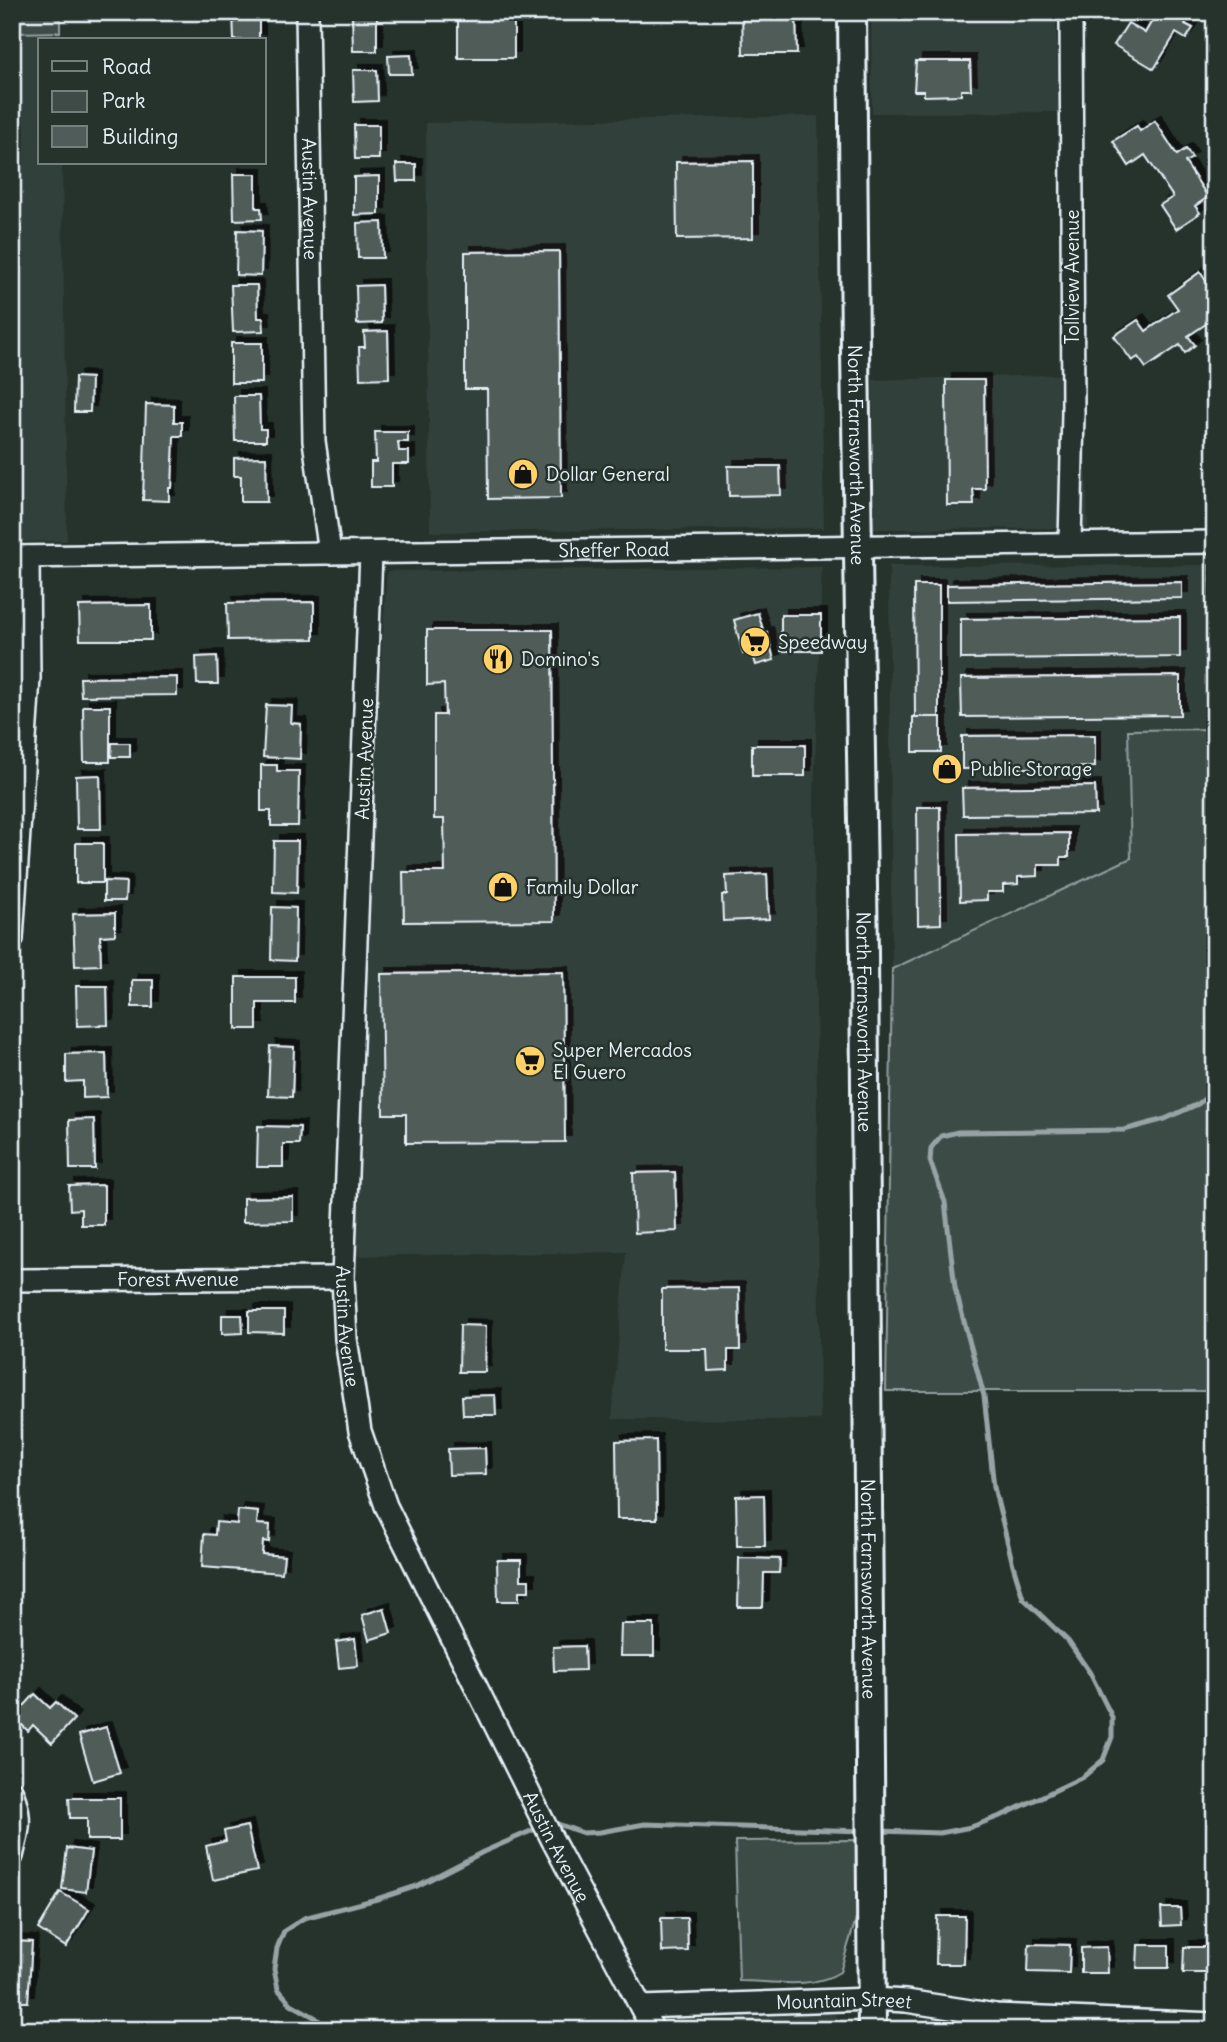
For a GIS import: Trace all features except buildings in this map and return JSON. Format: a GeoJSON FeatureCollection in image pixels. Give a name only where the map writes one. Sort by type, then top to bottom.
{"type":"FeatureCollection","features":[{"type":"Feature","properties":{"kind":"main road","name":"North Farnsworth Avenue"},"geometry":{"type":"LineString","coordinates":[[852,12],[864,926],[872,2030]]}},
{"type":"Feature","properties":{"kind":"street","name":"Austin Avenue"},"geometry":{"type":"LineString","coordinates":[[307,12],[314,441],[330,553]]}},
{"type":"Feature","properties":{"kind":"street","name":"Tollview Avenue"},"geometry":{"type":"LineString","coordinates":[[1070,543],[1073,412],[1071,12]]}},
{"type":"Feature","properties":{"kind":"street","name":"Sheffer Road"},"geometry":{"type":"LineString","coordinates":[[20,557],[1215,542]]}},
{"type":"Feature","properties":{"kind":"street","name":"Austin Avenue"},"geometry":{"type":"LineString","coordinates":[[371,553],[343,1278],[346,1339],[360,1431],[386,1506],[418,1573],[553,1841],[653,2030]]}},
{"type":"Feature","properties":{"kind":"street"},"geometry":{"type":"LineString","coordinates":[[12,939],[29,678],[20,557]]}},
{"type":"Feature","properties":{"kind":"street","name":"Forest Avenue"},"geometry":{"type":"LineString","coordinates":[[12,1280],[343,1278]]}},
{"type":"Feature","properties":{"kind":"street"},"geometry":{"type":"LineString","coordinates":[[12,1791],[19,1809],[20,1829],[12,1856]]}},
{"type":"Feature","properties":{"kind":"street","name":"Mountain Street"},"geometry":{"type":"LineString","coordinates":[[641,2007],[873,1999],[906,2001],[996,2015],[1215,2024]]}},
{"type":"Feature","properties":{"kind":"shaded area"},"geometry":{"type":"Polygon","coordinates":[[[871,12],[1056,12],[1058,112],[872,113],[871,12]]]}},
{"type":"Feature","properties":{"kind":"shaded area"},"geometry":{"type":"Polygon","coordinates":[[[60,32],[60,38],[38,38],[38,164],[62,164],[67,541],[12,542],[12,33],[60,32]]]}},
{"type":"Feature","properties":{"kind":"shaded area"},"geometry":{"type":"Polygon","coordinates":[[[818,116],[824,528],[430,532],[426,123],[818,116]]]}},
{"type":"Feature","properties":{"kind":"shaded area"},"geometry":{"type":"Polygon","coordinates":[[[1084,374],[1088,528],[873,529],[873,380],[1084,374]]]}},
{"type":"Feature","properties":{"kind":"shaded area"},"geometry":{"type":"Polygon","coordinates":[[[1209,565],[1213,730],[1128,730],[1131,858],[892,969],[889,566],[1209,565]]]}},
{"type":"Feature","properties":{"kind":"shaded area"},"geometry":{"type":"Polygon","coordinates":[[[822,567],[814,797],[820,1420],[612,1419],[626,1252],[344,1256],[387,571],[822,567]]]}},
{"type":"Feature","properties":{"kind":"shaded area"},"geometry":{"type":"Polygon","coordinates":[[[803,2012],[837,2016],[848,2030],[693,2030],[713,2021],[803,2012]]]}},
{"type":"Feature","properties":{"kind":"green space"},"geometry":{"type":"Polygon","coordinates":[[[12,12],[60,12],[60,32],[12,33],[12,12]]]}},
{"type":"Feature","properties":{"kind":"green space"},"geometry":{"type":"Polygon","coordinates":[[[1209,565],[1215,565],[1215,1391],[886,1391],[892,969],[1131,858],[1128,730],[1213,729],[1209,565]]]}},
{"type":"Feature","properties":{"kind":"green space"},"geometry":{"type":"Polygon","coordinates":[[[859,1840],[859,1909],[840,1972],[829,1978],[804,1983],[739,1981],[735,1841],[859,1840]]]}},
{"type":"Feature","properties":{"kind":"waterway"},"geometry":{"type":"LineString","coordinates":[[879,1831],[940,1833],[971,1827],[1003,1815],[1083,1777],[1103,1760],[1112,1737],[1112,1717],[1090,1673],[1068,1641],[1023,1598],[994,1487],[984,1396],[955,1288],[945,1202],[930,1161],[931,1148],[941,1136],[958,1132],[1124,1130],[1165,1119],[1198,1104],[1215,1091]]}},
{"type":"Feature","properties":{"kind":"waterway"},"geometry":{"type":"LineString","coordinates":[[550,1825],[558,1824],[583,1833],[645,1824],[863,1831]]}},
{"type":"Feature","properties":{"kind":"waterway"},"geometry":{"type":"LineString","coordinates":[[329,2030],[316,2018],[291,2004],[278,1989],[274,1969],[277,1948],[284,1931],[304,1918],[417,1886],[483,1852],[540,1827]]}},
{"type":"Feature","properties":{"kind":"place","name":"Dollar General"},"geometry":{"type":"Point","coordinates":[523,474]}},
{"type":"Feature","properties":{"kind":"place","name":"Speedway"},"geometry":{"type":"Point","coordinates":[755,642]}},
{"type":"Feature","properties":{"kind":"place","name":"Domino's"},"geometry":{"type":"Point","coordinates":[498,659]}},
{"type":"Feature","properties":{"kind":"place","name":"Public Storage"},"geometry":{"type":"Point","coordinates":[947,769]}},
{"type":"Feature","properties":{"kind":"place","name":"Family Dollar"},"geometry":{"type":"Point","coordinates":[503,887]}},
{"type":"Feature","properties":{"kind":"place","name":"Super Mercados El Guero"},"geometry":{"type":"Point","coordinates":[530,1061]}}]}
